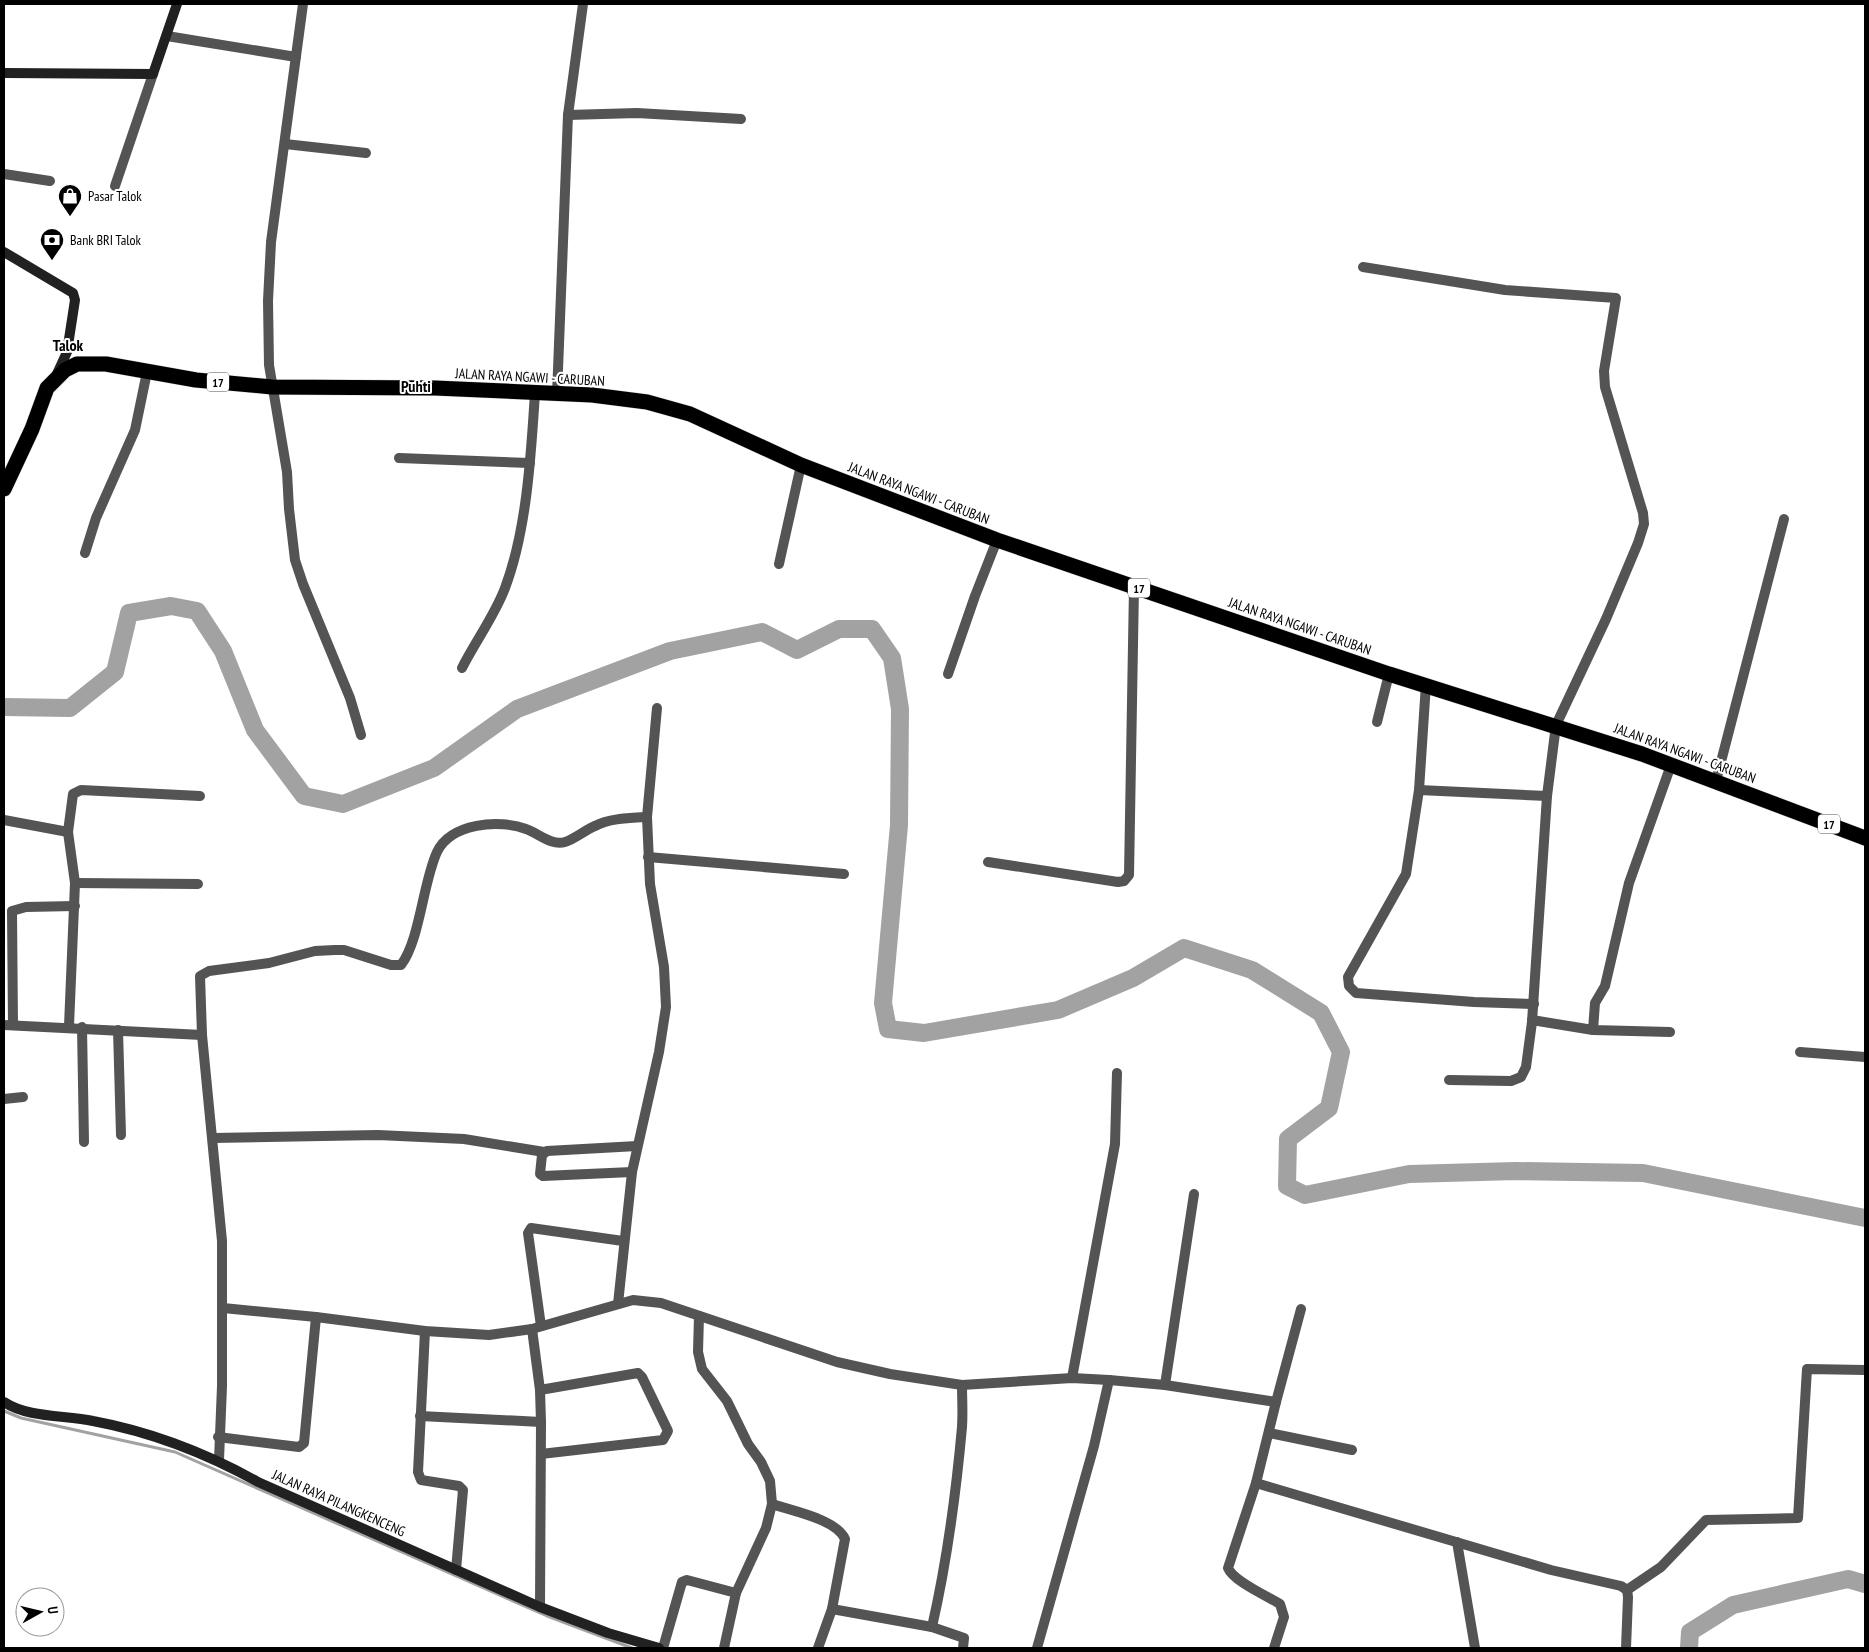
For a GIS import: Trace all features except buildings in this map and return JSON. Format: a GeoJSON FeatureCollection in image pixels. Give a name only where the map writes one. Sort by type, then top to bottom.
{"type":"FeatureCollection","features":[{"type":"Feature","properties":{"kind":"highway","name":"JALAN RAYA NGAWI - CARUBAN"},"geometry":{"type":"LineString","coordinates":[[4,489],[47,388],[65,370],[87,363],[106,364],[196,380],[272,387],[426,388],[628,399],[679,409],[801,465],[997,540],[1389,674],[1556,725],[1716,781],[1865,838]]}},
{"type":"Feature","properties":{"kind":"main road"},"geometry":{"type":"LineString","coordinates":[[4,73],[153,74],[177,4]]}},
{"type":"Feature","properties":{"kind":"main road"},"geometry":{"type":"LineString","coordinates":[[4,252],[73,293],[75,300],[68,345],[53,382]]}},
{"type":"Feature","properties":{"kind":"main road"},"geometry":{"type":"LineString","coordinates":[[68,345],[78,358],[87,363]]}},
{"type":"Feature","properties":{"kind":"main road","name":"JALAN RAYA PILANGKENCENG"},"geometry":{"type":"LineString","coordinates":[[4,1402],[18,1409],[92,1420],[139,1431],[219,1460],[258,1482],[540,1607],[608,1633],[659,1648]]}},
{"type":"Feature","properties":{"kind":"street"},"geometry":{"type":"LineString","coordinates":[[303,4],[269,271],[268,301],[272,387],[287,472],[295,560],[352,704],[361,735]]}},
{"type":"Feature","properties":{"kind":"street"},"geometry":{"type":"LineString","coordinates":[[557,394],[568,115],[584,4]]}},
{"type":"Feature","properties":{"kind":"street"},"geometry":{"type":"LineString","coordinates":[[167,36],[296,57]]}},
{"type":"Feature","properties":{"kind":"street"},"geometry":{"type":"LineString","coordinates":[[115,186],[153,74]]}},
{"type":"Feature","properties":{"kind":"street"},"geometry":{"type":"LineString","coordinates":[[568,115],[637,113],[740,118]]}},
{"type":"Feature","properties":{"kind":"street"},"geometry":{"type":"LineString","coordinates":[[285,144],[366,153]]}},
{"type":"Feature","properties":{"kind":"street"},"geometry":{"type":"LineString","coordinates":[[4,174],[50,181]]}},
{"type":"Feature","properties":{"kind":"street"},"geometry":{"type":"LineString","coordinates":[[1363,268],[1505,290],[1616,298],[1604,371],[1605,387],[1641,505],[1644,524],[1613,604],[1556,725],[1547,796],[1534,1004],[1526,1067],[1521,1077],[1511,1081],[1449,1080]]}},
{"type":"Feature","properties":{"kind":"street"},"geometry":{"type":"LineString","coordinates":[[85,553],[96,518],[135,430],[147,372]]}},
{"type":"Feature","properties":{"kind":"street"},"geometry":{"type":"LineString","coordinates":[[462,668],[504,590],[511,570],[530,463],[536,393]]}},
{"type":"Feature","properties":{"kind":"street"},"geometry":{"type":"LineString","coordinates":[[399,458],[530,463]]}},
{"type":"Feature","properties":{"kind":"street"},"geometry":{"type":"LineString","coordinates":[[779,564],[801,465]]}},
{"type":"Feature","properties":{"kind":"street"},"geometry":{"type":"LineString","coordinates":[[1716,781],[1784,519]]}},
{"type":"Feature","properties":{"kind":"street"},"geometry":{"type":"LineString","coordinates":[[948,674],[997,540]]}},
{"type":"Feature","properties":{"kind":"street"},"geometry":{"type":"LineString","coordinates":[[988,862],[1118,882],[1124,881],[1129,875],[1134,587]]}},
{"type":"Feature","properties":{"kind":"street"},"geometry":{"type":"LineString","coordinates":[[1377,722],[1389,674]]}},
{"type":"Feature","properties":{"kind":"street"},"geometry":{"type":"LineString","coordinates":[[1426,684],[1419,790],[1406,874],[1348,977],[1349,986],[1356,993],[1474,1002],[1534,1004]]}},
{"type":"Feature","properties":{"kind":"street"},"geometry":{"type":"LineString","coordinates":[[618,1304],[623,1241],[636,1146],[659,1052],[666,1007],[664,967],[653,903],[648,857],[647,817],[657,708]]}},
{"type":"Feature","properties":{"kind":"street"},"geometry":{"type":"LineString","coordinates":[[1594,1030],[1595,1003],[1605,986],[1629,883],[1671,765]]}},
{"type":"Feature","properties":{"kind":"street"},"geometry":{"type":"LineString","coordinates":[[69,1026],[75,906],[75,883],[68,832],[70,799],[73,794],[81,790],[200,796]]}},
{"type":"Feature","properties":{"kind":"street"},"geometry":{"type":"LineString","coordinates":[[1419,790],[1547,796]]}},
{"type":"Feature","properties":{"kind":"street"},"geometry":{"type":"LineString","coordinates":[[219,1460],[218,1437],[222,1386],[222,1241],[202,1035],[199,982],[203,973],[269,963],[315,951],[335,950],[344,950],[391,965],[401,964],[415,930],[437,852],[450,836],[465,829],[488,825],[508,825],[526,829],[556,843],[565,842],[600,824],[619,819],[647,817]]}},
{"type":"Feature","properties":{"kind":"street"},"geometry":{"type":"LineString","coordinates":[[4,820],[68,832]]}},
{"type":"Feature","properties":{"kind":"street"},"geometry":{"type":"LineString","coordinates":[[648,857],[844,874]]}},
{"type":"Feature","properties":{"kind":"street"},"geometry":{"type":"LineString","coordinates":[[75,883],[198,884]]}},
{"type":"Feature","properties":{"kind":"street"},"geometry":{"type":"LineString","coordinates":[[75,906],[26,907],[12,911],[8,1025],[69,1026],[202,1035]]}},
{"type":"Feature","properties":{"kind":"street"},"geometry":{"type":"LineString","coordinates":[[1532,1020],[1594,1030],[1670,1032]]}},
{"type":"Feature","properties":{"kind":"street"},"geometry":{"type":"LineString","coordinates":[[82,1027],[84,1142]]}},
{"type":"Feature","properties":{"kind":"street"},"geometry":{"type":"LineString","coordinates":[[118,1030],[122,1135]]}},
{"type":"Feature","properties":{"kind":"street"},"geometry":{"type":"LineString","coordinates":[[1800,1052],[1865,1058]]}},
{"type":"Feature","properties":{"kind":"street"},"geometry":{"type":"LineString","coordinates":[[1072,1378],[1115,1144],[1117,1073]]}},
{"type":"Feature","properties":{"kind":"street"},"geometry":{"type":"LineString","coordinates":[[4,1099],[23,1097]]}},
{"type":"Feature","properties":{"kind":"street"},"geometry":{"type":"LineString","coordinates":[[213,1138],[388,1135],[464,1139],[544,1152],[636,1146]]}},
{"type":"Feature","properties":{"kind":"street"},"geometry":{"type":"LineString","coordinates":[[544,1152],[540,1174],[543,1176],[632,1172]]}},
{"type":"Feature","properties":{"kind":"street"},"geometry":{"type":"LineString","coordinates":[[1164,1385],[1194,1194]]}},
{"type":"Feature","properties":{"kind":"street"},"geometry":{"type":"LineString","coordinates":[[540,1607],[540,1390],[528,1233],[531,1228],[623,1241]]}},
{"type":"Feature","properties":{"kind":"street"},"geometry":{"type":"LineString","coordinates":[[223,1308],[316,1317],[425,1331],[489,1335],[536,1328],[618,1304],[645,1300],[837,1362],[890,1374],[962,1385],[1072,1378],[1109,1380],[1164,1385],[1276,1402]]}},
{"type":"Feature","properties":{"kind":"street"},"geometry":{"type":"LineString","coordinates":[[1274,1648],[1284,1617],[1280,1604],[1244,1582],[1230,1572],[1228,1568],[1256,1483],[1301,1309]]}},
{"type":"Feature","properties":{"kind":"street"},"geometry":{"type":"LineString","coordinates":[[699,1316],[698,1352],[702,1369],[727,1401],[748,1444],[761,1462],[770,1481],[772,1504],[766,1528],[736,1593],[724,1648]]}},
{"type":"Feature","properties":{"kind":"street"},"geometry":{"type":"LineString","coordinates":[[218,1437],[295,1447],[302,1446],[304,1443],[316,1317]]}},
{"type":"Feature","properties":{"kind":"street"},"geometry":{"type":"LineString","coordinates":[[425,1331],[420,1416],[420,1478],[424,1481],[459,1486],[463,1490],[456,1570]]}},
{"type":"Feature","properties":{"kind":"street"},"geometry":{"type":"LineString","coordinates":[[1256,1483],[1626,1590],[1661,1567],[1706,1520],[1798,1518],[1807,1369],[1865,1370]]}},
{"type":"Feature","properties":{"kind":"street"},"geometry":{"type":"LineString","coordinates":[[540,1390],[638,1373],[642,1377],[668,1431],[663,1440],[541,1454]]}},
{"type":"Feature","properties":{"kind":"street"},"geometry":{"type":"LineString","coordinates":[[1037,1648],[1094,1446],[1109,1380]]}},
{"type":"Feature","properties":{"kind":"street"},"geometry":{"type":"LineString","coordinates":[[932,1627],[941,1588],[954,1496],[962,1427],[962,1385]]}},
{"type":"Feature","properties":{"kind":"street"},"geometry":{"type":"LineString","coordinates":[[420,1416],[541,1422]]}},
{"type":"Feature","properties":{"kind":"street"},"geometry":{"type":"LineString","coordinates":[[1269,1433],[1352,1450]]}},
{"type":"Feature","properties":{"kind":"street"},"geometry":{"type":"LineString","coordinates":[[772,1504],[829,1524],[842,1532],[845,1539],[832,1609],[818,1648]]}},
{"type":"Feature","properties":{"kind":"street"},"geometry":{"type":"LineString","coordinates":[[1457,1542],[1475,1648]]}},
{"type":"Feature","properties":{"kind":"street"},"geometry":{"type":"LineString","coordinates":[[663,1648],[682,1582],[687,1580],[736,1593]]}},
{"type":"Feature","properties":{"kind":"street"},"geometry":{"type":"LineString","coordinates":[[1626,1590],[1626,1648]]}},
{"type":"Feature","properties":{"kind":"street"},"geometry":{"type":"LineString","coordinates":[[832,1609],[932,1627],[964,1638],[963,1648]]}},
{"type":"Feature","properties":{"kind":"waterway"},"geometry":{"type":"LineString","coordinates":[[4,707],[70,708],[115,672],[129,613],[171,606],[197,611],[223,651],[255,730],[304,796],[343,804],[434,768],[517,709],[670,651],[762,632],[797,650],[839,629],[872,629],[892,658],[900,709],[899,825],[883,1003],[888,1029],[924,1033],[1058,1010],[1133,978],[1184,948],[1252,970],[1321,1013],[1341,1052],[1329,1108],[1288,1139],[1287,1186],[1305,1195],[1409,1174],[1516,1171],[1643,1173],[1865,1218]]}},
{"type":"Feature","properties":{"kind":"waterway"},"geometry":{"type":"LineString","coordinates":[[4,1411],[21,1418],[175,1452],[547,1616],[632,1648]]}},
{"type":"Feature","properties":{"kind":"waterway"},"geometry":{"type":"LineString","coordinates":[[1689,1648],[1690,1632],[1733,1605],[1848,1579],[1865,1584]]}},
{"type":"Feature","properties":{"kind":"place","name":"Pasar Talok"},"geometry":{"type":"Point","coordinates":[70,217]}},
{"type":"Feature","properties":{"kind":"place","name":"Bank BRI Talok"},"geometry":{"type":"Point","coordinates":[52,261]}},
{"type":"Feature","properties":{"kind":"district","name":"Talok"},"geometry":{"type":"Point","coordinates":[68,345]}},
{"type":"Feature","properties":{"kind":"district","name":"Puhti"},"geometry":{"type":"Point","coordinates":[416,386]}}]}
